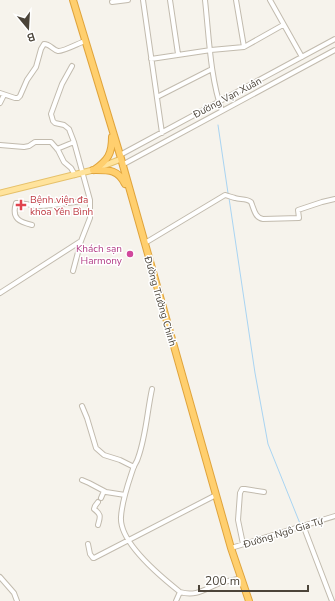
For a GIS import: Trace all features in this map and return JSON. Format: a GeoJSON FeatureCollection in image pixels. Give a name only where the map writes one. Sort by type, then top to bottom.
{"type":"FeatureCollection","features":[{"type":"Feature","properties":{"kind":"highway","name":"Đường Trường Chinh"},"geometry":{"type":"LineString","coordinates":[[73,0],[145,243],[231,548],[249,601]]}},
{"type":"Feature","properties":{"kind":"highway"},"geometry":{"type":"LineString","coordinates":[[93,170],[102,165],[109,156],[112,149],[112,131]]}},
{"type":"Feature","properties":{"kind":"highway"},"geometry":{"type":"LineString","coordinates":[[93,170],[106,170],[118,174],[124,182],[131,197]]}},
{"type":"Feature","properties":{"kind":"main road","name":"Đường Vạn Xuân"},"geometry":{"type":"LineString","coordinates":[[0,193],[75,175],[121,160]]}},
{"type":"Feature","properties":{"kind":"street"},"geometry":{"type":"LineString","coordinates":[[115,1],[128,0]]}},
{"type":"Feature","properties":{"kind":"street"},"geometry":{"type":"LineString","coordinates":[[143,0],[162,133]]}},
{"type":"Feature","properties":{"kind":"street"},"geometry":{"type":"LineString","coordinates":[[170,0],[178,54]]}},
{"type":"Feature","properties":{"kind":"street"},"geometry":{"type":"LineString","coordinates":[[205,0],[212,69],[222,111]]}},
{"type":"Feature","properties":{"kind":"street"},"geometry":{"type":"LineString","coordinates":[[236,0],[244,46]]}},
{"type":"Feature","properties":{"kind":"street"},"geometry":{"type":"LineString","coordinates":[[270,0],[302,57]]}},
{"type":"Feature","properties":{"kind":"street"},"geometry":{"type":"LineString","coordinates":[[151,59],[178,54],[244,46],[283,25]]}},
{"type":"Feature","properties":{"kind":"street","name":"Đường Vạn Xuân"},"geometry":{"type":"LineString","coordinates":[[121,160],[162,133],[335,39]]}},
{"type":"Feature","properties":{"kind":"street"},"geometry":{"type":"LineString","coordinates":[[0,103],[2,94],[15,98],[20,96],[27,80],[36,67],[40,49],[44,44],[56,51],[61,51],[85,41]]}},
{"type":"Feature","properties":{"kind":"street","name":"Đường Vạn Xuân"},"geometry":{"type":"LineString","coordinates":[[121,160],[222,111],[335,50]]}},
{"type":"Feature","properties":{"kind":"street"},"geometry":{"type":"LineString","coordinates":[[72,66],[62,84],[51,114],[52,121],[67,126],[74,142],[90,200],[90,218],[81,241],[73,271]]}},
{"type":"Feature","properties":{"kind":"street"},"geometry":{"type":"LineString","coordinates":[[157,97],[212,69]]}},
{"type":"Feature","properties":{"kind":"street"},"geometry":{"type":"LineString","coordinates":[[0,145],[26,147],[35,142],[51,142],[64,162],[71,168],[75,175]]}},
{"type":"Feature","properties":{"kind":"street"},"geometry":{"type":"LineString","coordinates":[[56,148],[74,142]]}},
{"type":"Feature","properties":{"kind":"street"},"geometry":{"type":"LineString","coordinates":[[145,243],[223,196],[228,195],[236,199],[249,200],[260,219],[299,218],[298,210],[322,202],[335,200]]}},
{"type":"Feature","properties":{"kind":"street"},"geometry":{"type":"LineString","coordinates":[[32,225],[19,221],[16,217],[16,203],[38,206],[90,200]]}},
{"type":"Feature","properties":{"kind":"street"},"geometry":{"type":"LineString","coordinates":[[0,293],[81,241]]}},
{"type":"Feature","properties":{"kind":"street"},"geometry":{"type":"LineString","coordinates":[[152,389],[146,428],[138,459],[125,495],[121,517],[124,531],[140,556],[180,592],[187,594],[198,592],[218,584],[242,578]]}},
{"type":"Feature","properties":{"kind":"street"},"geometry":{"type":"LineString","coordinates":[[82,406],[96,448],[104,455],[120,460],[134,467]]}},
{"type":"Feature","properties":{"kind":"street"},"geometry":{"type":"LineString","coordinates":[[82,480],[104,491],[125,495]]}},
{"type":"Feature","properties":{"kind":"street"},"geometry":{"type":"LineString","coordinates":[[243,544],[238,520],[240,493],[242,489],[264,492]]}},
{"type":"Feature","properties":{"kind":"street"},"geometry":{"type":"LineString","coordinates":[[98,525],[100,517],[98,511],[94,509],[104,491]]}},
{"type":"Feature","properties":{"kind":"street"},"geometry":{"type":"LineString","coordinates":[[88,544],[90,554],[92,558],[94,558],[216,495]]}},
{"type":"Feature","properties":{"kind":"street","name":"Đường Ngô Gia Tự"},"geometry":{"type":"LineString","coordinates":[[231,548],[335,516]]}},
{"type":"Feature","properties":{"kind":"street"},"geometry":{"type":"LineString","coordinates":[[303,525],[332,601]]}},
{"type":"Feature","properties":{"kind":"street"},"geometry":{"type":"LineString","coordinates":[[0,577],[14,593],[17,601]]}},
{"type":"Feature","properties":{"kind":"street"},"geometry":{"type":"LineString","coordinates":[[176,601],[180,592]]}},
{"type":"Feature","properties":{"kind":"waterway"},"geometry":{"type":"LineString","coordinates":[[218,125],[228,193]]}},
{"type":"Feature","properties":{"kind":"waterway"},"geometry":{"type":"LineString","coordinates":[[229,198],[255,373],[268,444],[301,526]]}},
{"type":"Feature","properties":{"kind":"waterway"},"geometry":{"type":"LineString","coordinates":[[328,596],[330,601]]}},
{"type":"Feature","properties":{"kind":"place","name":"Bệnh viện đa khoa Yên Bình"},"geometry":{"type":"Point","coordinates":[21,205]}},
{"type":"Feature","properties":{"kind":"place","name":"Khách sạn Harmony"},"geometry":{"type":"Point","coordinates":[130,254]}}]}
